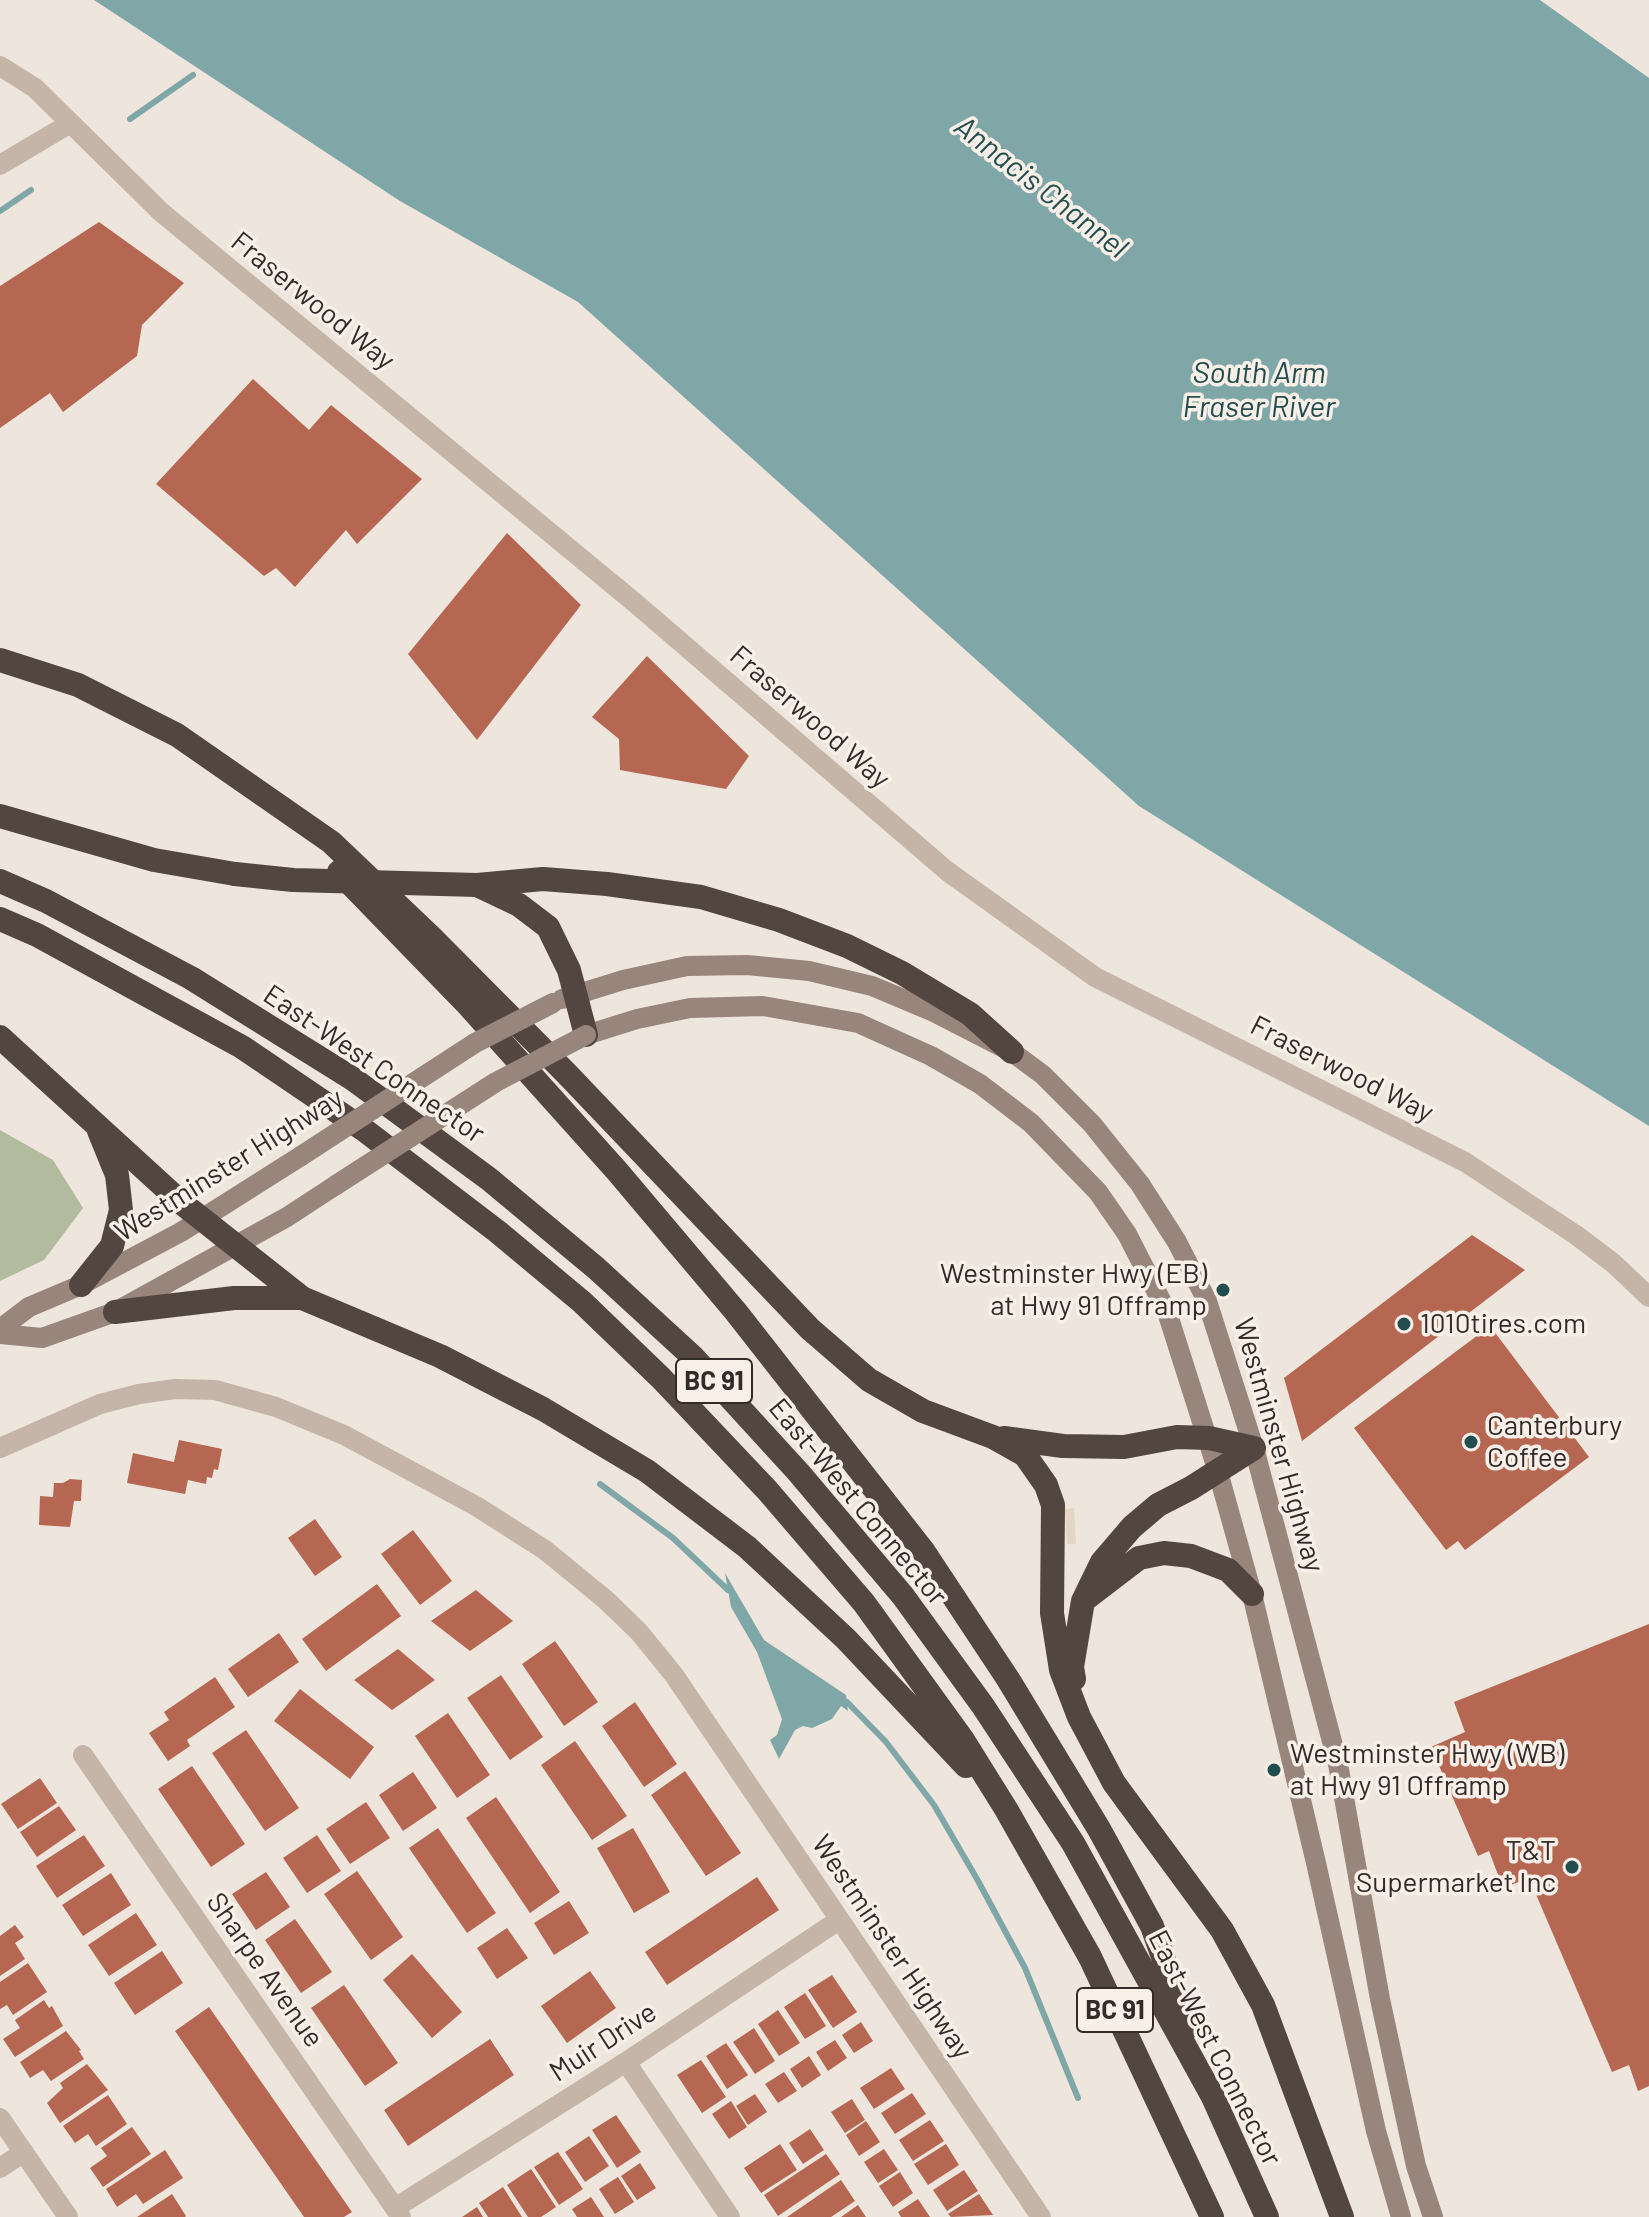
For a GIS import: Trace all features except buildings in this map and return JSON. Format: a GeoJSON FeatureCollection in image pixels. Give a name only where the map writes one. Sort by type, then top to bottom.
{"type":"FeatureCollection","features":[{"type":"Feature","properties":{"kind":"highway"},"geometry":{"type":"LineString","coordinates":[[0,660],[78,685],[177,735],[331,842],[432,938],[578,1086],[810,1329],[869,1380],[896,1396],[923,1411],[993,1437],[1025,1455],[1046,1485],[1053,1505],[1052,1613],[1061,1670],[1079,1717],[1114,1783],[1222,1930],[1263,2005],[1342,2217]]}},
{"type":"Feature","properties":{"kind":"highway"},"geometry":{"type":"LineString","coordinates":[[254,786],[469,1006],[617,1171],[736,1312],[924,1552],[1016,1691],[1099,1829],[1152,1926],[1213,2097]]}},
{"type":"Feature","properties":{"kind":"highway"},"geometry":{"type":"LineString","coordinates":[[0,816],[154,860],[235,874],[293,880],[477,885],[543,879],[701,897],[779,920],[847,946],[902,973],[970,1014],[1012,1052]]}},
{"type":"Feature","properties":{"kind":"highway","name":"East-West Connector"},"geometry":{"type":"LineString","coordinates":[[0,881],[46,901],[191,978],[353,1079],[489,1179],[596,1268],[693,1357],[799,1473],[894,1585],[983,1706],[1073,1843],[1213,2097],[1267,2217]]}},
{"type":"Feature","properties":{"kind":"highway"},"geometry":{"type":"LineString","coordinates":[[477,885],[519,905],[548,927],[569,970],[564,998],[586,1035]]}},
{"type":"Feature","properties":{"kind":"highway","name":"BC 91"},"geometry":{"type":"LineString","coordinates":[[0,919],[37,935],[242,1047],[363,1129],[498,1232],[582,1302],[661,1378],[767,1490],[864,1603],[963,1740],[1006,1809],[1090,1957],[1212,2217]]}},
{"type":"Feature","properties":{"kind":"highway"},"geometry":{"type":"LineString","coordinates":[[0,1037],[183,1204],[302,1298],[440,1356],[543,1409],[647,1471],[747,1547],[846,1639],[1006,1809]]}},
{"type":"Feature","properties":{"kind":"highway"},"geometry":{"type":"LineString","coordinates":[[81,1285],[112,1246],[121,1210],[117,1175],[97,1125]]}},
{"type":"Feature","properties":{"kind":"highway"},"geometry":{"type":"LineString","coordinates":[[115,1312],[234,1298],[302,1298]]}},
{"type":"Feature","properties":{"kind":"highway"},"geometry":{"type":"LineString","coordinates":[[993,1437],[1093,1447],[1124,1447],[1177,1437],[1209,1438],[1254,1448]]}},
{"type":"Feature","properties":{"kind":"highway"},"geometry":{"type":"LineString","coordinates":[[1079,1717],[1072,1667],[1083,1601],[1102,1562],[1132,1527],[1158,1505],[1254,1448]]}},
{"type":"Feature","properties":{"kind":"highway"},"geometry":{"type":"LineString","coordinates":[[1083,1601],[1139,1558],[1164,1553],[1191,1556],[1228,1570],[1252,1594]]}},
{"type":"Feature","properties":{"kind":"main road","name":"Westminster Highway"},"geometry":{"type":"LineString","coordinates":[[0,1332],[29,1307],[142,1255],[475,1043],[564,998],[687,966],[747,965],[809,971],[872,986],[934,1012],[1012,1052],[1043,1075],[1092,1124],[1140,1184],[1177,1242],[1207,1301],[1254,1448],[1338,1764],[1380,1999],[1416,2166],[1433,2217]]}},
{"type":"Feature","properties":{"kind":"main road","name":"Westminster Highway"},"geometry":{"type":"LineString","coordinates":[[0,1332],[42,1338],[115,1312],[287,1217],[496,1082],[586,1035],[637,1019],[690,1008],[763,1006],[858,1023],[931,1056],[980,1084],[1031,1123],[1098,1192],[1127,1234],[1167,1312],[1209,1438],[1252,1594],[1376,2131],[1401,2217]]}},
{"type":"Feature","properties":{"kind":"street","name":"Fraserwood Way"},"geometry":{"type":"LineString","coordinates":[[0,66],[35,88],[161,212],[623,593],[947,871],[1095,977],[1465,1162],[1576,1235],[1613,1263],[1649,1297]]}},
{"type":"Feature","properties":{"kind":"street"},"geometry":{"type":"LineString","coordinates":[[0,165],[69,124]]}},
{"type":"Feature","properties":{"kind":"street","name":"Westminster Highway"},"geometry":{"type":"LineString","coordinates":[[0,1448],[100,1404],[175,1389],[215,1390],[276,1407],[344,1435],[476,1506],[545,1550],[606,1600],[639,1632],[711,1728],[1041,2217]]}},
{"type":"Feature","properties":{"kind":"street","name":"Sharpe Avenue"},"geometry":{"type":"LineString","coordinates":[[83,1755],[398,2212]]}},
{"type":"Feature","properties":{"kind":"street","name":"Muir Drive"},"geometry":{"type":"LineString","coordinates":[[398,2212],[839,1920]]}},
{"type":"Feature","properties":{"kind":"street"},"geometry":{"type":"LineString","coordinates":[[626,2062],[730,2217]]}},
{"type":"Feature","properties":{"kind":"street"},"geometry":{"type":"LineString","coordinates":[[0,2118],[68,2217]]}},
{"type":"Feature","properties":{"kind":"street"},"geometry":{"type":"LineString","coordinates":[[0,2168],[24,2152]]}},
{"type":"Feature","properties":{"kind":"green space"},"geometry":{"type":"Polygon","coordinates":[[[0,1130],[53,1160],[83,1208],[44,1260],[0,1281],[0,1130]]]}},
{"type":"Feature","properties":{"kind":"shaded area"},"geometry":{"type":"Polygon","coordinates":[[[1074,1508],[1076,1544],[1067,1544],[1065,1509],[1074,1508]]]}},
{"type":"Feature","properties":{"kind":"water","name":"South Arm Fraser River"},"geometry":{"type":"Polygon","coordinates":[[[94,0],[1540,0],[1649,78],[1649,1126],[1139,806],[578,302],[400,201],[94,0]]]}},
{"type":"Feature","properties":{"kind":"water"},"geometry":{"type":"Polygon","coordinates":[[[725,1573],[764,1640],[846,1695],[848,1711],[841,1706],[832,1719],[812,1728],[803,1726],[795,1730],[779,1759],[770,1740],[777,1735],[782,1719],[757,1652],[731,1607],[725,1573]]]}},
{"type":"Feature","properties":{"kind":"waterway"},"geometry":{"type":"LineString","coordinates":[[130,119],[193,75]]}},
{"type":"Feature","properties":{"kind":"waterway"},"geometry":{"type":"LineString","coordinates":[[0,211],[31,190]]}},
{"type":"Feature","properties":{"kind":"waterway"},"geometry":{"type":"LineString","coordinates":[[600,1484],[673,1538],[728,1590]]}},
{"type":"Feature","properties":{"kind":"waterway"},"geometry":{"type":"LineString","coordinates":[[847,1702],[886,1742],[934,1805],[1025,1968],[1078,2098]]}},
{"type":"Feature","properties":{"kind":"place","name":"Westminster Hwy (EB) at Hwy 91 Offramp"},"geometry":{"type":"Point","coordinates":[1223,1290]}},
{"type":"Feature","properties":{"kind":"place","name":"1010tires.com"},"geometry":{"type":"Point","coordinates":[1404,1324]}},
{"type":"Feature","properties":{"kind":"place","name":"Canterbury Coffee"},"geometry":{"type":"Point","coordinates":[1471,1442]}},
{"type":"Feature","properties":{"kind":"place","name":"Westminster Hwy (WB) at Hwy 91 Offramp"},"geometry":{"type":"Point","coordinates":[1274,1770]}},
{"type":"Feature","properties":{"kind":"place","name":"T&T Supermarket Inc"},"geometry":{"type":"Point","coordinates":[1572,1867]}},
{"type":"Feature","properties":{"kind":"water label","name":"Annacis Channel"},"geometry":{"type":"Point","coordinates":[1041,187]}}]}
